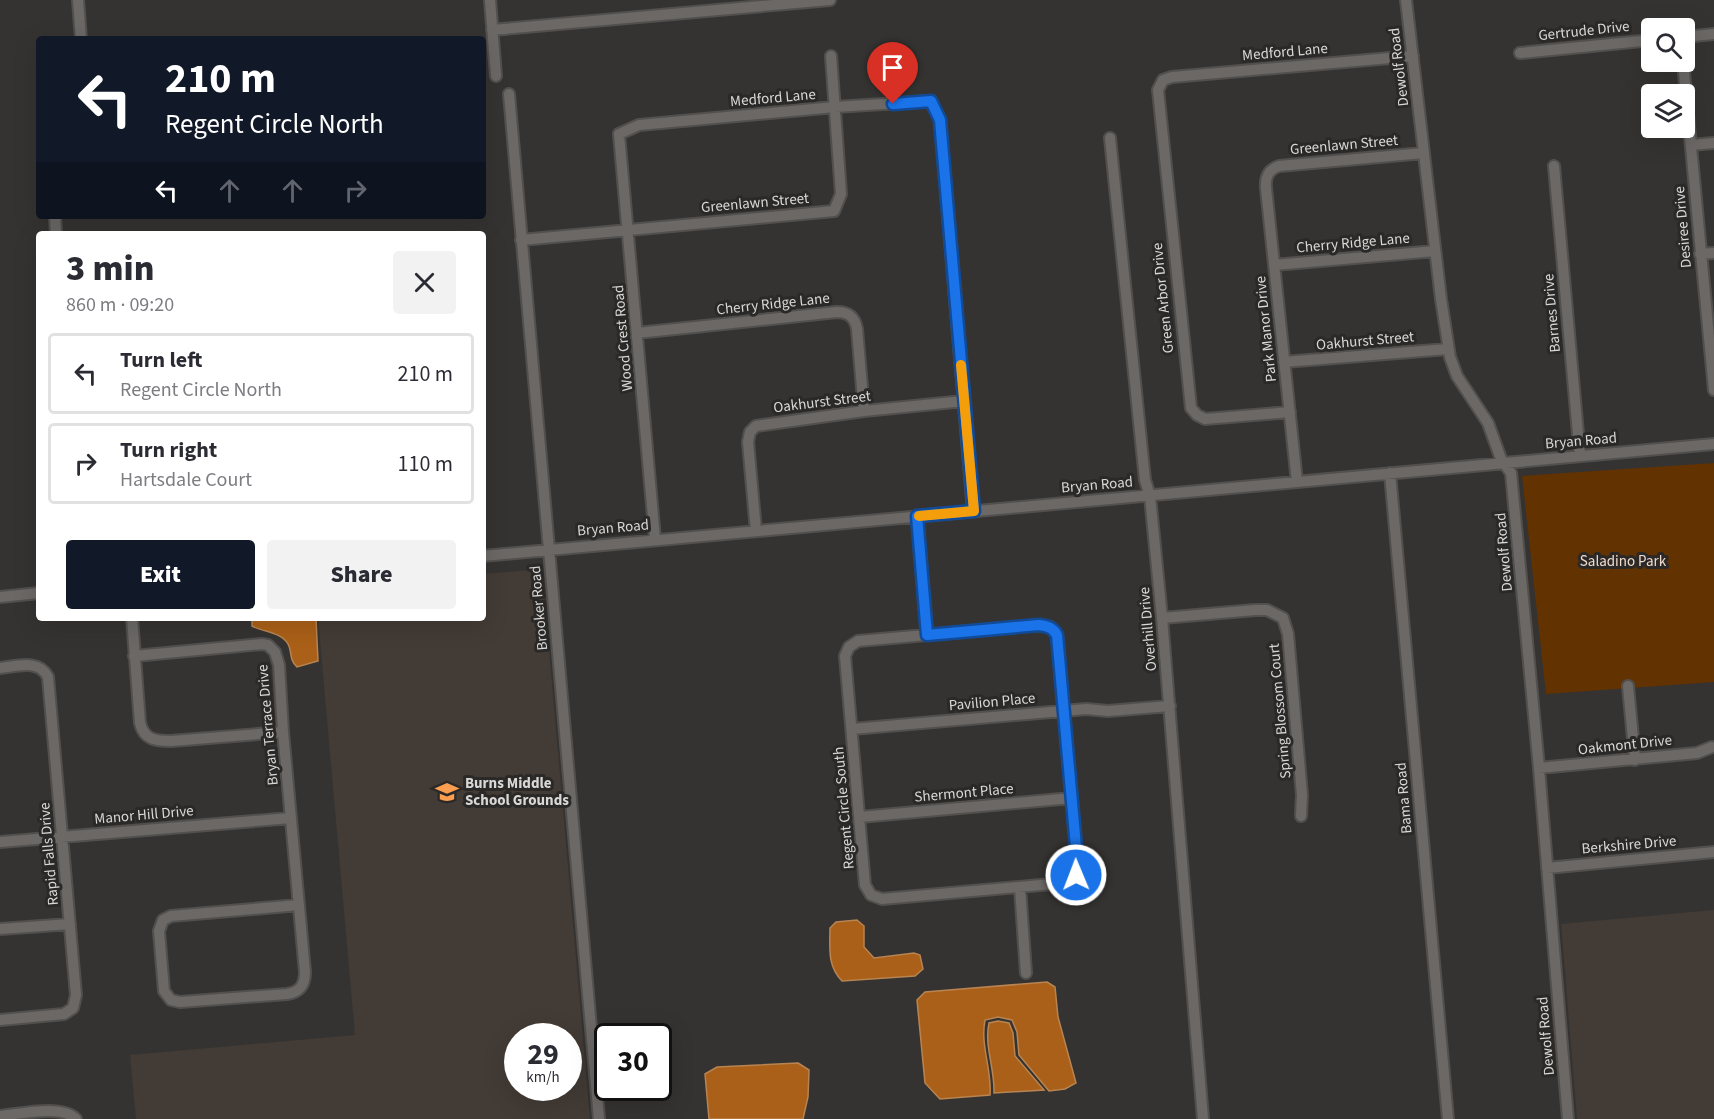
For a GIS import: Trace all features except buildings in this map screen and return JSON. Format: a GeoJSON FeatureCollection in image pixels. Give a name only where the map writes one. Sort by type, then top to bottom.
{"type":"FeatureCollection","features":[{"type":"Feature","properties":{"kind":"street"},"geometry":{"type":"LineString","coordinates":[[78,0],[81,36]]}},
{"type":"Feature","properties":{"kind":"street"},"geometry":{"type":"LineString","coordinates":[[490,0],[496,76]]}},
{"type":"Feature","properties":{"kind":"street"},"geometry":{"type":"LineString","coordinates":[[492,30],[830,0]]}},
{"type":"Feature","properties":{"kind":"street","name":"Dewolf Road"},"geometry":{"type":"LineString","coordinates":[[1406,0],[1448,349],[1454,370],[1488,423],[1504,464],[1511,473],[1539,768],[1568,1119]]}},
{"type":"Feature","properties":{"kind":"street"},"geometry":{"type":"LineString","coordinates":[[1695,36],[1714,34]]}},
{"type":"Feature","properties":{"kind":"street","name":"Gertrude Drive"},"geometry":{"type":"LineString","coordinates":[[1520,53],[1641,41]]}},
{"type":"Feature","properties":{"kind":"street","name":"Greenlawn Street"},"geometry":{"type":"LineString","coordinates":[[521,240],[834,211],[842,194],[831,56]]}},
{"type":"Feature","properties":{"kind":"street","name":"Medford Lane"},"geometry":{"type":"LineString","coordinates":[[1161,83],[1172,77],[1413,56]]}},
{"type":"Feature","properties":{"kind":"street","name":"Desiree Drive"},"geometry":{"type":"LineString","coordinates":[[1684,72],[1714,390]]}},
{"type":"Feature","properties":{"kind":"street","name":"Green Arbor Drive"},"geometry":{"type":"LineString","coordinates":[[1161,83],[1157,98],[1191,408],[1205,419],[1290,412]]}},
{"type":"Feature","properties":{"kind":"street","name":"Brooker Road"},"geometry":{"type":"LineString","coordinates":[[509,94],[599,1119]]}},
{"type":"Feature","properties":{"kind":"street","name":"Medford Lane"},"geometry":{"type":"LineString","coordinates":[[620,134],[639,125],[835,107],[931,101],[940,120],[964,401]]}},
{"type":"Feature","properties":{"kind":"street","name":"Wood Crest Road"},"geometry":{"type":"LineString","coordinates":[[620,134],[655,539]]}},
{"type":"Feature","properties":{"kind":"street","name":"Overhill Drive"},"geometry":{"type":"LineString","coordinates":[[1110,138],[1162,618],[1203,1119]]}},
{"type":"Feature","properties":{"kind":"street"},"geometry":{"type":"LineString","coordinates":[[1690,145],[1714,143]]}},
{"type":"Feature","properties":{"kind":"street","name":"Greenlawn Street"},"geometry":{"type":"LineString","coordinates":[[1269,173],[1279,166],[1424,153]]}},
{"type":"Feature","properties":{"kind":"street","name":"Barnes Drive"},"geometry":{"type":"LineString","coordinates":[[1554,166],[1580,456]]}},
{"type":"Feature","properties":{"kind":"street","name":"Park Manor Drive"},"geometry":{"type":"LineString","coordinates":[[1269,173],[1265,184],[1297,482]]}},
{"type":"Feature","properties":{"kind":"street","name":"Cherry Ridge Lane"},"geometry":{"type":"LineString","coordinates":[[1274,265],[1435,251]]}},
{"type":"Feature","properties":{"kind":"street"},"geometry":{"type":"LineString","coordinates":[[1701,254],[1714,252]]}},
{"type":"Feature","properties":{"kind":"street","name":"Cherry Ridge Lane"},"geometry":{"type":"LineString","coordinates":[[637,333],[837,312],[846,313],[853,318],[857,329],[864,411]]}},
{"type":"Feature","properties":{"kind":"street","name":"Oakhurst Street"},"geometry":{"type":"LineString","coordinates":[[1284,362],[1448,349]]}},
{"type":"Feature","properties":{"kind":"street"},"geometry":{"type":"LineString","coordinates":[[964,401],[974,511]]}},
{"type":"Feature","properties":{"kind":"street","name":"Oakhurst Street"},"geometry":{"type":"LineString","coordinates":[[756,531],[748,442],[752,428],[762,424],[864,411],[964,401]]}},
{"type":"Feature","properties":{"kind":"street","name":"Bryan Road"},"geometry":{"type":"LineString","coordinates":[[486,556],[1714,444]]}},
{"type":"Feature","properties":{"kind":"street","name":"Bama Road"},"geometry":{"type":"LineString","coordinates":[[1390,474],[1448,1119]]}},
{"type":"Feature","properties":{"kind":"street"},"geometry":{"type":"LineString","coordinates":[[917,516],[927,635],[1039,625],[1050,627],[1057,635],[1078,869],[1076,875],[1068,882],[1020,888],[1026,973]]}},
{"type":"Feature","properties":{"kind":"street"},"geometry":{"type":"LineString","coordinates":[[0,597],[36,593]]}},
{"type":"Feature","properties":{"kind":"street","name":"Spring Blossom Court"},"geometry":{"type":"LineString","coordinates":[[1162,618],[1261,610],[1267,610],[1282,618],[1288,634],[1302,795],[1301,816]]}},
{"type":"Feature","properties":{"kind":"street"},"geometry":{"type":"LineString","coordinates":[[132,621],[141,727],[152,740],[171,741],[283,732]]}},
{"type":"Feature","properties":{"kind":"street","name":"Regent Circle South"},"geometry":{"type":"LineString","coordinates":[[927,635],[858,642],[849,647],[845,656],[866,885],[871,895],[876,898],[1020,888]]}},
{"type":"Feature","properties":{"kind":"street","name":"Bryan Terrace Drive"},"geometry":{"type":"LineString","coordinates":[[134,656],[268,645],[278,656],[305,972],[304,983],[298,991],[287,994],[180,1002],[171,1000],[164,991],[159,931],[163,920],[171,916],[299,905]]}},
{"type":"Feature","properties":{"kind":"street","name":"Rapid Falls Drive"},"geometry":{"type":"LineString","coordinates":[[0,668],[36,665],[46,672],[48,677],[76,995],[73,1008],[64,1014],[0,1020]]}},
{"type":"Feature","properties":{"kind":"street"},"geometry":{"type":"LineString","coordinates":[[1628,686],[1635,760]]}},
{"type":"Feature","properties":{"kind":"street","name":"Pavilion Place"},"geometry":{"type":"LineString","coordinates":[[852,729],[1086,709],[1108,711],[1170,706]]}},
{"type":"Feature","properties":{"kind":"street","name":"Oakmont Drive"},"geometry":{"type":"LineString","coordinates":[[1539,768],[1697,753],[1712,747]]}},
{"type":"Feature","properties":{"kind":"street","name":"Shermont Place"},"geometry":{"type":"LineString","coordinates":[[860,817],[1071,798]]}},
{"type":"Feature","properties":{"kind":"street","name":"Manor Hill Drive"},"geometry":{"type":"LineString","coordinates":[[0,842],[291,818]]}},
{"type":"Feature","properties":{"kind":"street","name":"Berkshire Drive"},"geometry":{"type":"LineString","coordinates":[[1547,868],[1714,852]]}},
{"type":"Feature","properties":{"kind":"street"},"geometry":{"type":"LineString","coordinates":[[0,929],[70,924]]}},
{"type":"Feature","properties":{"kind":"street"},"geometry":{"type":"LineString","coordinates":[[0,1116],[55,1110],[69,1113],[76,1119]]}},
{"type":"Feature","properties":{"kind":"shaded area","name":"Burns Middle School Grounds"},"geometry":{"type":"Polygon","coordinates":[[[542,569],[582,1023],[504,1023],[504,1101],[582,1101],[582,1027],[590,1119],[136,1119],[130,1055],[355,1035],[318,621],[486,621],[486,574],[542,569]]]}},
{"type":"Feature","properties":{"kind":"shaded area"},"geometry":{"type":"Polygon","coordinates":[[[252,621],[316,621],[318,661],[297,667],[292,661],[285,640],[252,626],[252,621]]]}},
{"type":"Feature","properties":{"kind":"shaded area"},"geometry":{"type":"Polygon","coordinates":[[[1714,910],[1714,1119],[1577,1119],[1561,924],[1714,910]]]}},
{"type":"Feature","properties":{"kind":"shaded area"},"geometry":{"type":"Polygon","coordinates":[[[857,920],[864,926],[864,947],[874,958],[914,953],[920,955],[923,969],[915,976],[842,981],[832,963],[830,928],[836,922],[857,920]]]}},
{"type":"Feature","properties":{"kind":"shaded area"},"geometry":{"type":"Polygon","coordinates":[[[1047,982],[1055,987],[1058,1017],[1076,1083],[1065,1089],[1049,1091],[1019,1055],[1017,1032],[1012,1020],[998,1017],[985,1020],[985,1048],[990,1095],[940,1099],[925,1083],[917,1000],[925,992],[1047,982]]]}},
{"type":"Feature","properties":{"kind":"shaded area"},"geometry":{"type":"Polygon","coordinates":[[[998,1021],[1009,1023],[1013,1033],[1015,1056],[1044,1090],[994,1093],[988,1032],[989,1023],[998,1021]]]}},
{"type":"Feature","properties":{"kind":"shaded area"},"geometry":{"type":"Polygon","coordinates":[[[798,1063],[809,1070],[808,1097],[803,1119],[709,1119],[705,1074],[717,1067],[798,1063]]]}},
{"type":"Feature","properties":{"kind":"green space","name":"Saladino Park"},"geometry":{"type":"Polygon","coordinates":[[[1714,463],[1714,682],[1546,694],[1522,476],[1714,463]]]}},
{"type":"Feature","properties":{"kind":"slow traffic"},"geometry":{"type":"LineString","coordinates":[[919,516],[974,511],[961,365]]}},
{"type":"Feature","properties":{"kind":"place","name":"Burns Middle School Grounds"},"geometry":{"type":"Point","coordinates":[447,792]}},
{"type":"Feature","properties":{"kind":"route"},"geometry":{"type":"LineString","coordinates":[[893,104],[931,101],[940,120],[974,511],[917,516],[927,635],[1039,625],[1045,625],[1054,630],[1057,635],[1078,869],[1076,875]]}}]}
